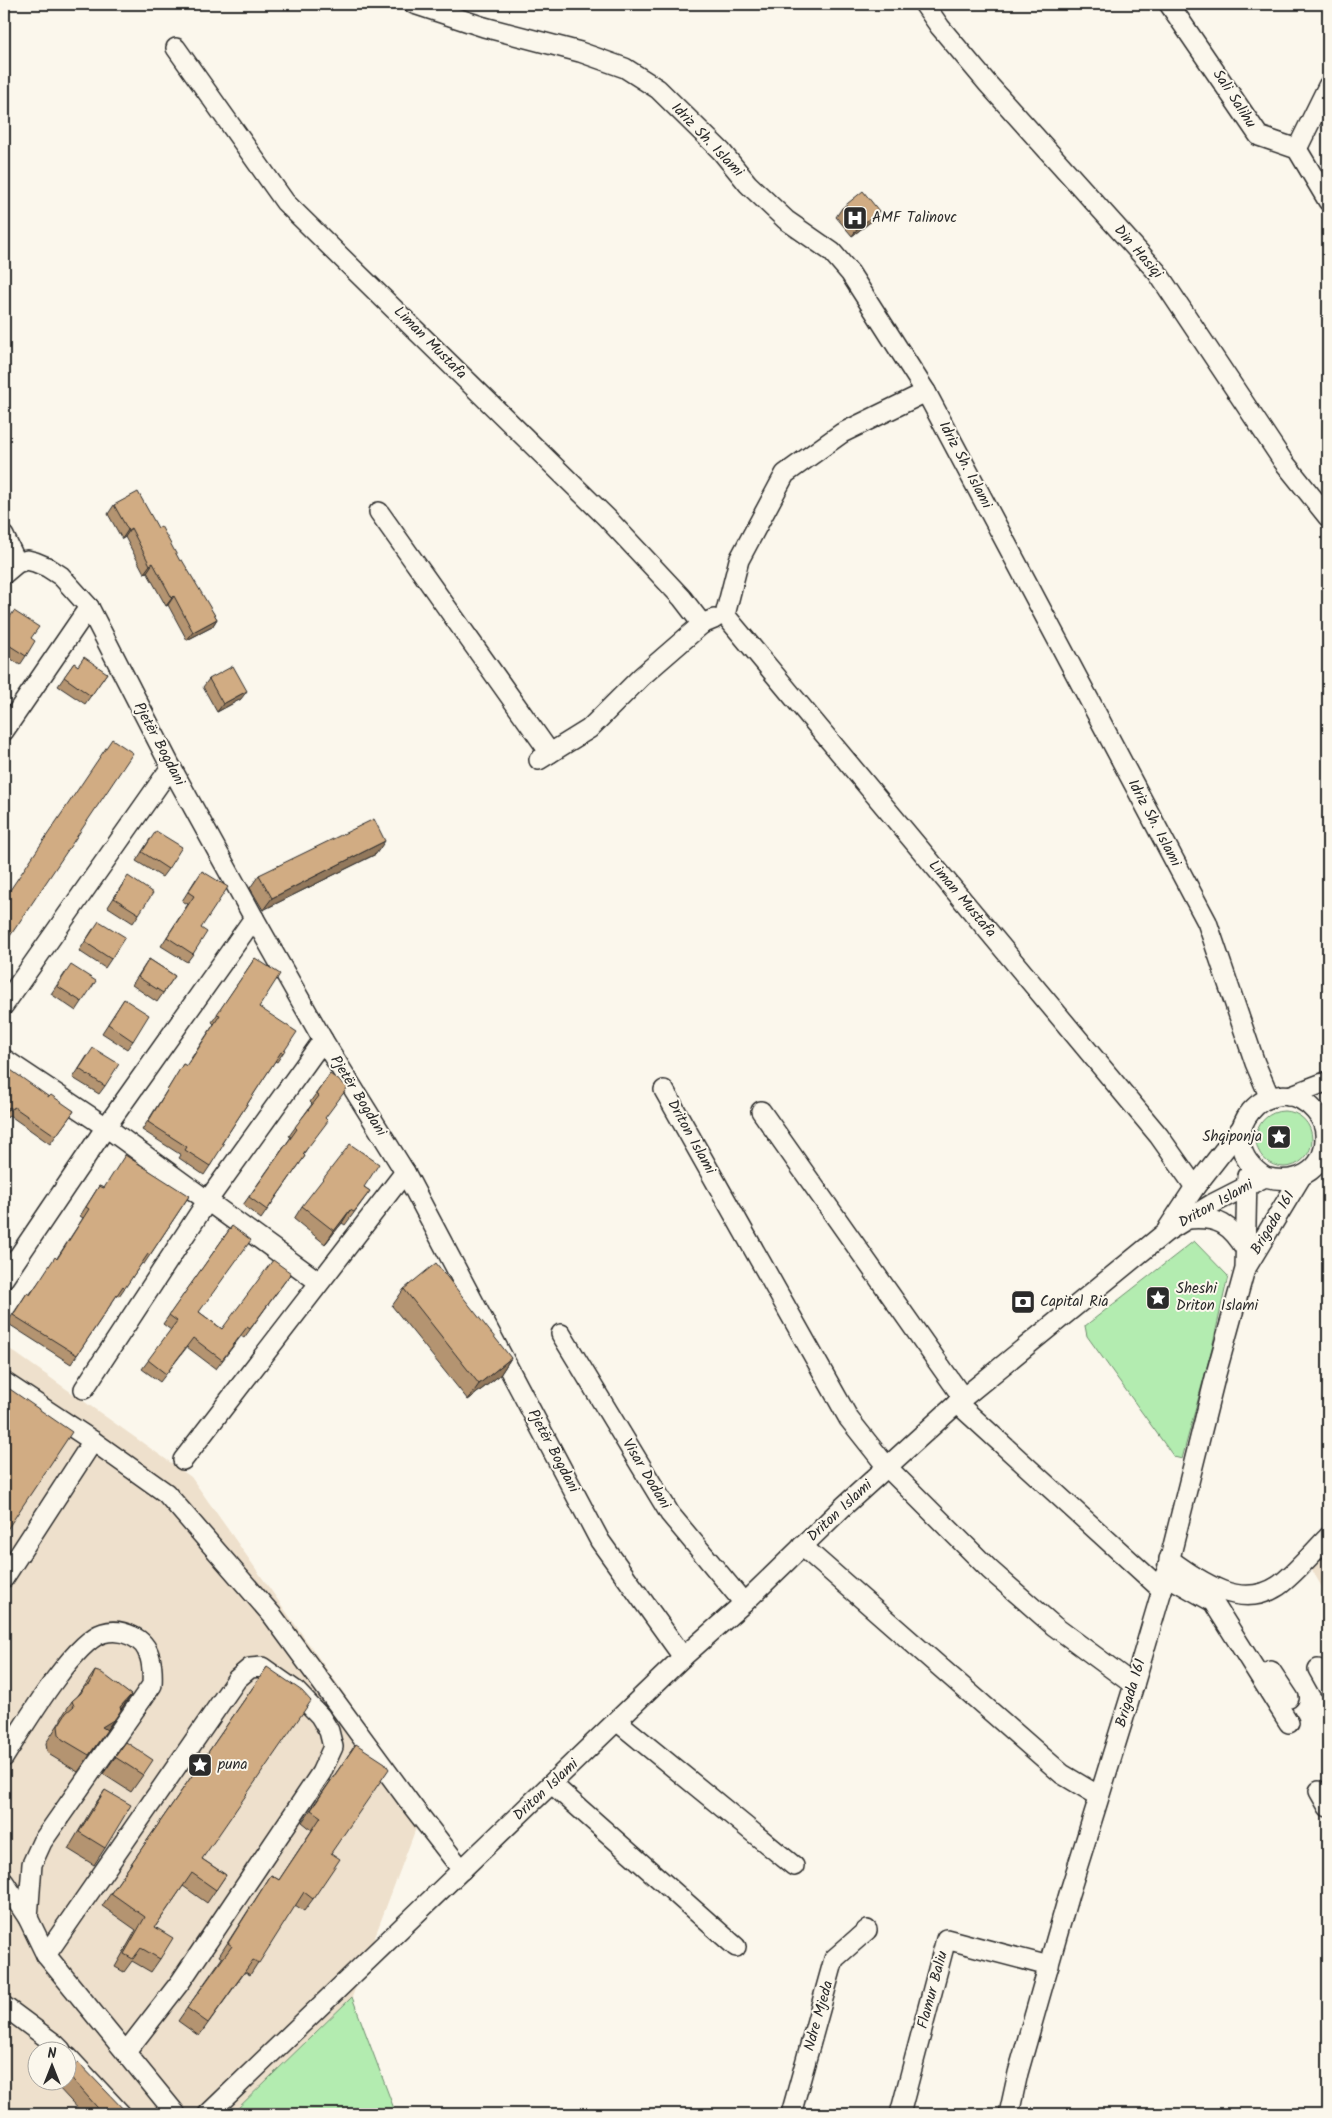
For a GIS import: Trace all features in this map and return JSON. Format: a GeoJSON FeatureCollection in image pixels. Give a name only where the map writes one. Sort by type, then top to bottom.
{"type":"FeatureCollection","features":[{"type":"Feature","properties":{"kind":"street","name":"Idriz Sh. Islami"},"geometry":{"type":"LineString","coordinates":[[414,4],[461,11],[625,68],[658,89],[720,151],[748,184],[786,220],[832,252],[850,272],[926,392],[1207,922],[1255,1063],[1270,1098]]}},
{"type":"Feature","properties":{"kind":"street","name":"Din Hasiqi"},"geometry":{"type":"LineString","coordinates":[[924,4],[940,27],[988,84],[1157,272],[1283,461],[1328,517]]}},
{"type":"Feature","properties":{"kind":"street","name":"Sali Salihu"},"geometry":{"type":"LineString","coordinates":[[1169,4],[1259,136],[1297,150]]}},
{"type":"Feature","properties":{"kind":"street","name":"Liman Mustafa"},"geometry":{"type":"LineString","coordinates":[[176,48],[285,202],[607,518],[682,598],[702,624]]}},
{"type":"Feature","properties":{"kind":"street"},"geometry":{"type":"LineString","coordinates":[[1328,86],[1297,150],[1328,201]]}},
{"type":"Feature","properties":{"kind":"street"},"geometry":{"type":"LineString","coordinates":[[379,512],[544,756],[589,729],[641,677],[702,624],[725,615],[739,560],[786,474],[842,433],[926,392]]}},
{"type":"Feature","properties":{"kind":"street"},"geometry":{"type":"LineString","coordinates":[[4,536],[10,568]]}},
{"type":"Feature","properties":{"kind":"street","name":"Pjetër Bogdani"},"geometry":{"type":"LineString","coordinates":[[10,568],[27,560],[48,567],[61,576],[89,607],[171,767],[254,918],[323,1040],[405,1172],[600,1541],[683,1657]]}},
{"type":"Feature","properties":{"kind":"street"},"geometry":{"type":"LineString","coordinates":[[4,731],[89,607]]}},
{"type":"Feature","properties":{"kind":"street","name":"Liman Mustafa"},"geometry":{"type":"LineString","coordinates":[[725,615],[1159,1136],[1195,1187]]}},
{"type":"Feature","properties":{"kind":"street"},"geometry":{"type":"LineString","coordinates":[[4,1005],[171,767]]}},
{"type":"Feature","properties":{"kind":"street"},"geometry":{"type":"LineString","coordinates":[[4,1278],[106,1127],[254,918]]}},
{"type":"Feature","properties":{"kind":"street"},"geometry":{"type":"LineString","coordinates":[[84,1389],[208,1200],[323,1040]]}},
{"type":"Feature","properties":{"kind":"street"},"geometry":{"type":"LineString","coordinates":[[4,1059],[106,1127],[319,1282]]}},
{"type":"Feature","properties":{"kind":"street","name":"Driton Islami"},"geometry":{"type":"LineString","coordinates":[[1301,1177],[1277,1180],[1265,1177],[1255,1171],[1247,1162],[1242,1151],[1240,1138],[1242,1127],[1247,1115],[1255,1106],[1270,1098],[1289,1096],[1328,1081]]}},
{"type":"Feature","properties":{"kind":"street","name":"Driton Islami"},"geometry":{"type":"LineString","coordinates":[[664,1090],[849,1419],[887,1467]]}},
{"type":"Feature","properties":{"kind":"street"},"geometry":{"type":"LineString","coordinates":[[1289,1096],[1306,1103],[1319,1115],[1324,1126],[1326,1138],[1326,1147],[1319,1161],[1301,1177]]}},
{"type":"Feature","properties":{"kind":"street"},"geometry":{"type":"LineString","coordinates":[[761,1111],[960,1400],[1166,1575],[1232,1615],[1289,1698]]}},
{"type":"Feature","properties":{"kind":"street","name":"Driton Islami"},"geometry":{"type":"LineString","coordinates":[[1166,1232],[1195,1187],[1242,1127]]}},
{"type":"Feature","properties":{"kind":"street","name":"Brigada 161"},"geometry":{"type":"LineString","coordinates":[[1009,2114],[1018,2073],[1049,1966],[1166,1575],[1216,1374],[1245,1269],[1247,1162]]}},
{"type":"Feature","properties":{"kind":"street"},"geometry":{"type":"LineString","coordinates":[[183,1460],[405,1172]]}},
{"type":"Feature","properties":{"kind":"street","name":"Driton Islami"},"geometry":{"type":"LineString","coordinates":[[208,2114],[618,1722],[683,1657],[744,1603],[802,1546],[960,1400],[1166,1232],[1265,1177]]}},
{"type":"Feature","properties":{"kind":"street","name":"Brigada 161"},"geometry":{"type":"LineString","coordinates":[[1245,1269],[1301,1177]]}},
{"type":"Feature","properties":{"kind":"street"},"geometry":{"type":"LineString","coordinates":[[1187,1220],[1204,1218],[1219,1221],[1237,1236],[1246,1250]]}},
{"type":"Feature","properties":{"kind":"street","name":"Visar Dodani"},"geometry":{"type":"LineString","coordinates":[[561,1334],[670,1514],[744,1603]]}},
{"type":"Feature","properties":{"kind":"street"},"geometry":{"type":"LineString","coordinates":[[4,1382],[93,1441],[166,1493],[272,1615],[462,1870]]}},
{"type":"Feature","properties":{"kind":"street"},"geometry":{"type":"LineString","coordinates":[[4,1578],[93,1441]]}},
{"type":"Feature","properties":{"kind":"street"},"geometry":{"type":"LineString","coordinates":[[887,1467],[990,1570],[1054,1626],[1134,1685]]}},
{"type":"Feature","properties":{"kind":"street"},"geometry":{"type":"LineString","coordinates":[[1166,1575],[1232,1594],[1258,1594],[1279,1586],[1328,1537]]}},
{"type":"Feature","properties":{"kind":"street"},"geometry":{"type":"LineString","coordinates":[[802,1546],[1062,1774],[1099,1796]]}},
{"type":"Feature","properties":{"kind":"street"},"geometry":{"type":"LineString","coordinates":[[1213,1602],[1289,1723]]}},
{"type":"Feature","properties":{"kind":"street"},"geometry":{"type":"LineString","coordinates":[[4,1757],[65,1666],[90,1640],[102,1633],[118,1630],[135,1637],[146,1648],[152,1660],[152,1685],[42,1842],[32,1864],[28,1918]]}},
{"type":"Feature","properties":{"kind":"street"},"geometry":{"type":"LineString","coordinates":[[46,1955],[237,1679],[250,1668],[262,1668],[296,1691],[320,1716],[329,1731],[333,1747],[328,1760],[181,1981],[126,2052]]}},
{"type":"Feature","properties":{"kind":"street"},"geometry":{"type":"LineString","coordinates":[[1318,1669],[1328,1687]]}},
{"type":"Feature","properties":{"kind":"street"},"geometry":{"type":"LineString","coordinates":[[618,1722],[794,1866]]}},
{"type":"Feature","properties":{"kind":"street"},"geometry":{"type":"LineString","coordinates":[[552,1784],[736,1947]]}},
{"type":"Feature","properties":{"kind":"street"},"geometry":{"type":"LineString","coordinates":[[4,1882],[28,1918],[46,1955],[176,2114]]}},
{"type":"Feature","properties":{"kind":"street","name":"Ndre Mjeda"},"geometry":{"type":"LineString","coordinates":[[791,2114],[834,1959],[867,1930]]}},
{"type":"Feature","properties":{"kind":"street","name":"Flamur Baliu"},"geometry":{"type":"LineString","coordinates":[[900,2114],[946,1939],[1049,1966]]}},
{"type":"Feature","properties":{"kind":"street"},"geometry":{"type":"LineString","coordinates":[[4,2006],[48,2040]]}},
{"type":"Feature","properties":{"kind":"street"},"geometry":{"type":"LineString","coordinates":[[78,2068],[121,2114]]}},
{"type":"Feature","properties":{"kind":"shaded area"},"geometry":{"type":"Polygon","coordinates":[[[4,1345],[191,1477],[424,1807],[352,1997],[232,2114],[4,2114],[4,1345]]]}},
{"type":"Feature","properties":{"kind":"shaded area"},"geometry":{"type":"Polygon","coordinates":[[[1328,1535],[1328,1598],[1306,1559],[1328,1535]]]}},
{"type":"Feature","properties":{"kind":"green space"},"geometry":{"type":"Polygon","coordinates":[[[1279,1111],[1289,1111],[1304,1119],[1310,1128],[1312,1139],[1310,1150],[1304,1159],[1289,1167],[1279,1167],[1268,1162],[1261,1155],[1256,1144],[1256,1134],[1261,1123],[1268,1116],[1279,1111]]]}},
{"type":"Feature","properties":{"kind":"green space"},"geometry":{"type":"Polygon","coordinates":[[[1194,1241],[1228,1276],[1212,1348],[1182,1459],[1174,1457],[1087,1336],[1085,1326],[1194,1241]]]}},
{"type":"Feature","properties":{"kind":"green space"},"geometry":{"type":"Polygon","coordinates":[[[352,1997],[396,2114],[232,2114],[352,1997]]]}},
{"type":"Feature","properties":{"kind":"building"},"geometry":{"type":"Polygon","coordinates":[[[863,191],[879,211],[858,228],[842,208],[863,191]]]}},
{"type":"Feature","properties":{"kind":"building"},"geometry":{"type":"Polygon","coordinates":[[[138,492],[158,528],[161,526],[180,561],[182,560],[217,619],[193,632],[174,596],[172,598],[153,563],[150,565],[131,528],[128,530],[114,505],[138,492]]]}},
{"type":"Feature","properties":{"kind":"building"},"geometry":{"type":"Polygon","coordinates":[[[14,611],[39,627],[31,638],[35,641],[26,656],[4,642],[4,626],[14,611]]]}},
{"type":"Feature","properties":{"kind":"building"},"geometry":{"type":"Polygon","coordinates":[[[84,657],[107,673],[91,696],[64,677],[74,663],[78,666],[84,657]]]}},
{"type":"Feature","properties":{"kind":"building"},"geometry":{"type":"Polygon","coordinates":[[[233,666],[247,691],[223,704],[209,679],[233,666]]]}},
{"type":"Feature","properties":{"kind":"building"},"geometry":{"type":"Polygon","coordinates":[[[112,739],[133,753],[4,945],[4,899],[112,739]]]}},
{"type":"Feature","properties":{"kind":"building"},"geometry":{"type":"Polygon","coordinates":[[[374,819],[385,841],[272,898],[259,875],[374,819]]]}},
{"type":"Feature","properties":{"kind":"building"},"geometry":{"type":"Polygon","coordinates":[[[156,831],[182,847],[168,869],[142,852],[156,831]]]}},
{"type":"Feature","properties":{"kind":"building"},"geometry":{"type":"Polygon","coordinates":[[[202,871],[228,887],[201,928],[207,932],[193,954],[167,937],[194,896],[188,892],[202,871]]]}},
{"type":"Feature","properties":{"kind":"building"},"geometry":{"type":"Polygon","coordinates":[[[128,876],[153,893],[139,914],[114,898],[128,876]]]}},
{"type":"Feature","properties":{"kind":"building"},"geometry":{"type":"Polygon","coordinates":[[[99,921],[125,937],[111,959],[85,942],[99,921]]]}},
{"type":"Feature","properties":{"kind":"building"},"geometry":{"type":"Polygon","coordinates":[[[255,958],[280,974],[259,1007],[297,1032],[283,1053],[281,1052],[222,1143],[224,1144],[210,1166],[185,1150],[187,1147],[148,1122],[183,1064],[187,1066],[220,1015],[217,1014],[255,958]]]}},
{"type":"Feature","properties":{"kind":"building"},"geometry":{"type":"Polygon","coordinates":[[[149,959],[175,976],[163,993],[138,977],[149,959]]]}},
{"type":"Feature","properties":{"kind":"building"},"geometry":{"type":"Polygon","coordinates":[[[71,965],[96,981],[82,1002],[57,986],[71,965]]]}},
{"type":"Feature","properties":{"kind":"building"},"geometry":{"type":"Polygon","coordinates":[[[124,999],[149,1015],[133,1041],[108,1024],[124,999]]]}},
{"type":"Feature","properties":{"kind":"building"},"geometry":{"type":"Polygon","coordinates":[[[93,1048],[119,1064],[105,1086],[79,1069],[93,1048]]]}},
{"type":"Feature","properties":{"kind":"building"},"geometry":{"type":"Polygon","coordinates":[[[8,1068],[49,1097],[51,1095],[74,1111],[56,1136],[14,1107],[13,1109],[9,1107],[4,1115],[4,1074],[8,1068]]]}},
{"type":"Feature","properties":{"kind":"building"},"geometry":{"type":"Polygon","coordinates":[[[330,1074],[348,1087],[325,1118],[328,1121],[303,1154],[305,1156],[267,1210],[249,1197],[297,1129],[295,1127],[319,1096],[316,1094],[330,1074]]]}},
{"type":"Feature","properties":{"kind":"building"},"geometry":{"type":"Polygon","coordinates":[[[350,1144],[379,1164],[364,1187],[370,1191],[354,1212],[350,1210],[334,1231],[302,1206],[350,1144]]]}},
{"type":"Feature","properties":{"kind":"building"},"geometry":{"type":"Polygon","coordinates":[[[125,1155],[189,1196],[150,1255],[148,1254],[125,1288],[123,1286],[77,1355],[13,1315],[27,1293],[30,1295],[55,1257],[57,1259],[89,1209],[86,1207],[99,1186],[104,1188],[125,1155]]]}},
{"type":"Feature","properties":{"kind":"building"},"geometry":{"type":"Polygon","coordinates":[[[232,1226],[251,1240],[199,1312],[222,1329],[273,1260],[291,1273],[250,1329],[247,1327],[222,1360],[193,1338],[166,1374],[148,1360],[177,1321],[169,1315],[232,1226]]]}},
{"type":"Feature","properties":{"kind":"building"},"geometry":{"type":"Polygon","coordinates":[[[436,1263],[511,1358],[479,1384],[404,1289],[436,1263]]]}},
{"type":"Feature","properties":{"kind":"building"},"geometry":{"type":"Polygon","coordinates":[[[4,1385],[72,1432],[4,1534],[4,1385]]]}},
{"type":"Feature","properties":{"kind":"building"},"geometry":{"type":"Polygon","coordinates":[[[267,1667],[302,1691],[311,1701],[202,1859],[226,1875],[216,1890],[192,1873],[155,1927],[173,1938],[160,1959],[141,1948],[133,1959],[124,1954],[145,1917],[111,1893],[267,1667]]]}},
{"type":"Feature","properties":{"kind":"building"},"geometry":{"type":"Polygon","coordinates":[[[95,1671],[102,1673],[131,1695],[120,1707],[121,1710],[115,1719],[102,1727],[107,1730],[89,1755],[62,1739],[58,1726],[66,1713],[74,1706],[72,1701],[81,1693],[84,1687],[90,1684],[95,1671]]]}},
{"type":"Feature","properties":{"kind":"building"},"geometry":{"type":"Polygon","coordinates":[[[126,1742],[153,1760],[143,1775],[115,1757],[126,1742]]]}},
{"type":"Feature","properties":{"kind":"building"},"geometry":{"type":"Polygon","coordinates":[[[356,1744],[385,1763],[389,1769],[331,1853],[340,1859],[313,1899],[304,1892],[259,1963],[253,1960],[208,2023],[187,2008],[232,1946],[228,1943],[271,1875],[279,1880],[321,1817],[311,1810],[356,1744]]]}},
{"type":"Feature","properties":{"kind":"building"},"geometry":{"type":"Polygon","coordinates":[[[105,1790],[131,1805],[105,1848],[79,1832],[105,1790]]]}},
{"type":"Feature","properties":{"kind":"building"},"geometry":{"type":"Polygon","coordinates":[[[78,2062],[128,2114],[103,2114],[78,2085],[78,2062]]]}},
{"type":"Feature","properties":{"kind":"place","name":"AMF Talinovc"},"geometry":{"type":"Point","coordinates":[855,218]}},
{"type":"Feature","properties":{"kind":"place","name":"Shqiponja"},"geometry":{"type":"Point","coordinates":[1279,1137]}},
{"type":"Feature","properties":{"kind":"place","name":"Sheshi Driton Islami"},"geometry":{"type":"Point","coordinates":[1158,1298]}},
{"type":"Feature","properties":{"kind":"place","name":"Capital Ria"},"geometry":{"type":"Point","coordinates":[1023,1302]}},
{"type":"Feature","properties":{"kind":"place","name":"puna"},"geometry":{"type":"Point","coordinates":[200,1765]}}]}
